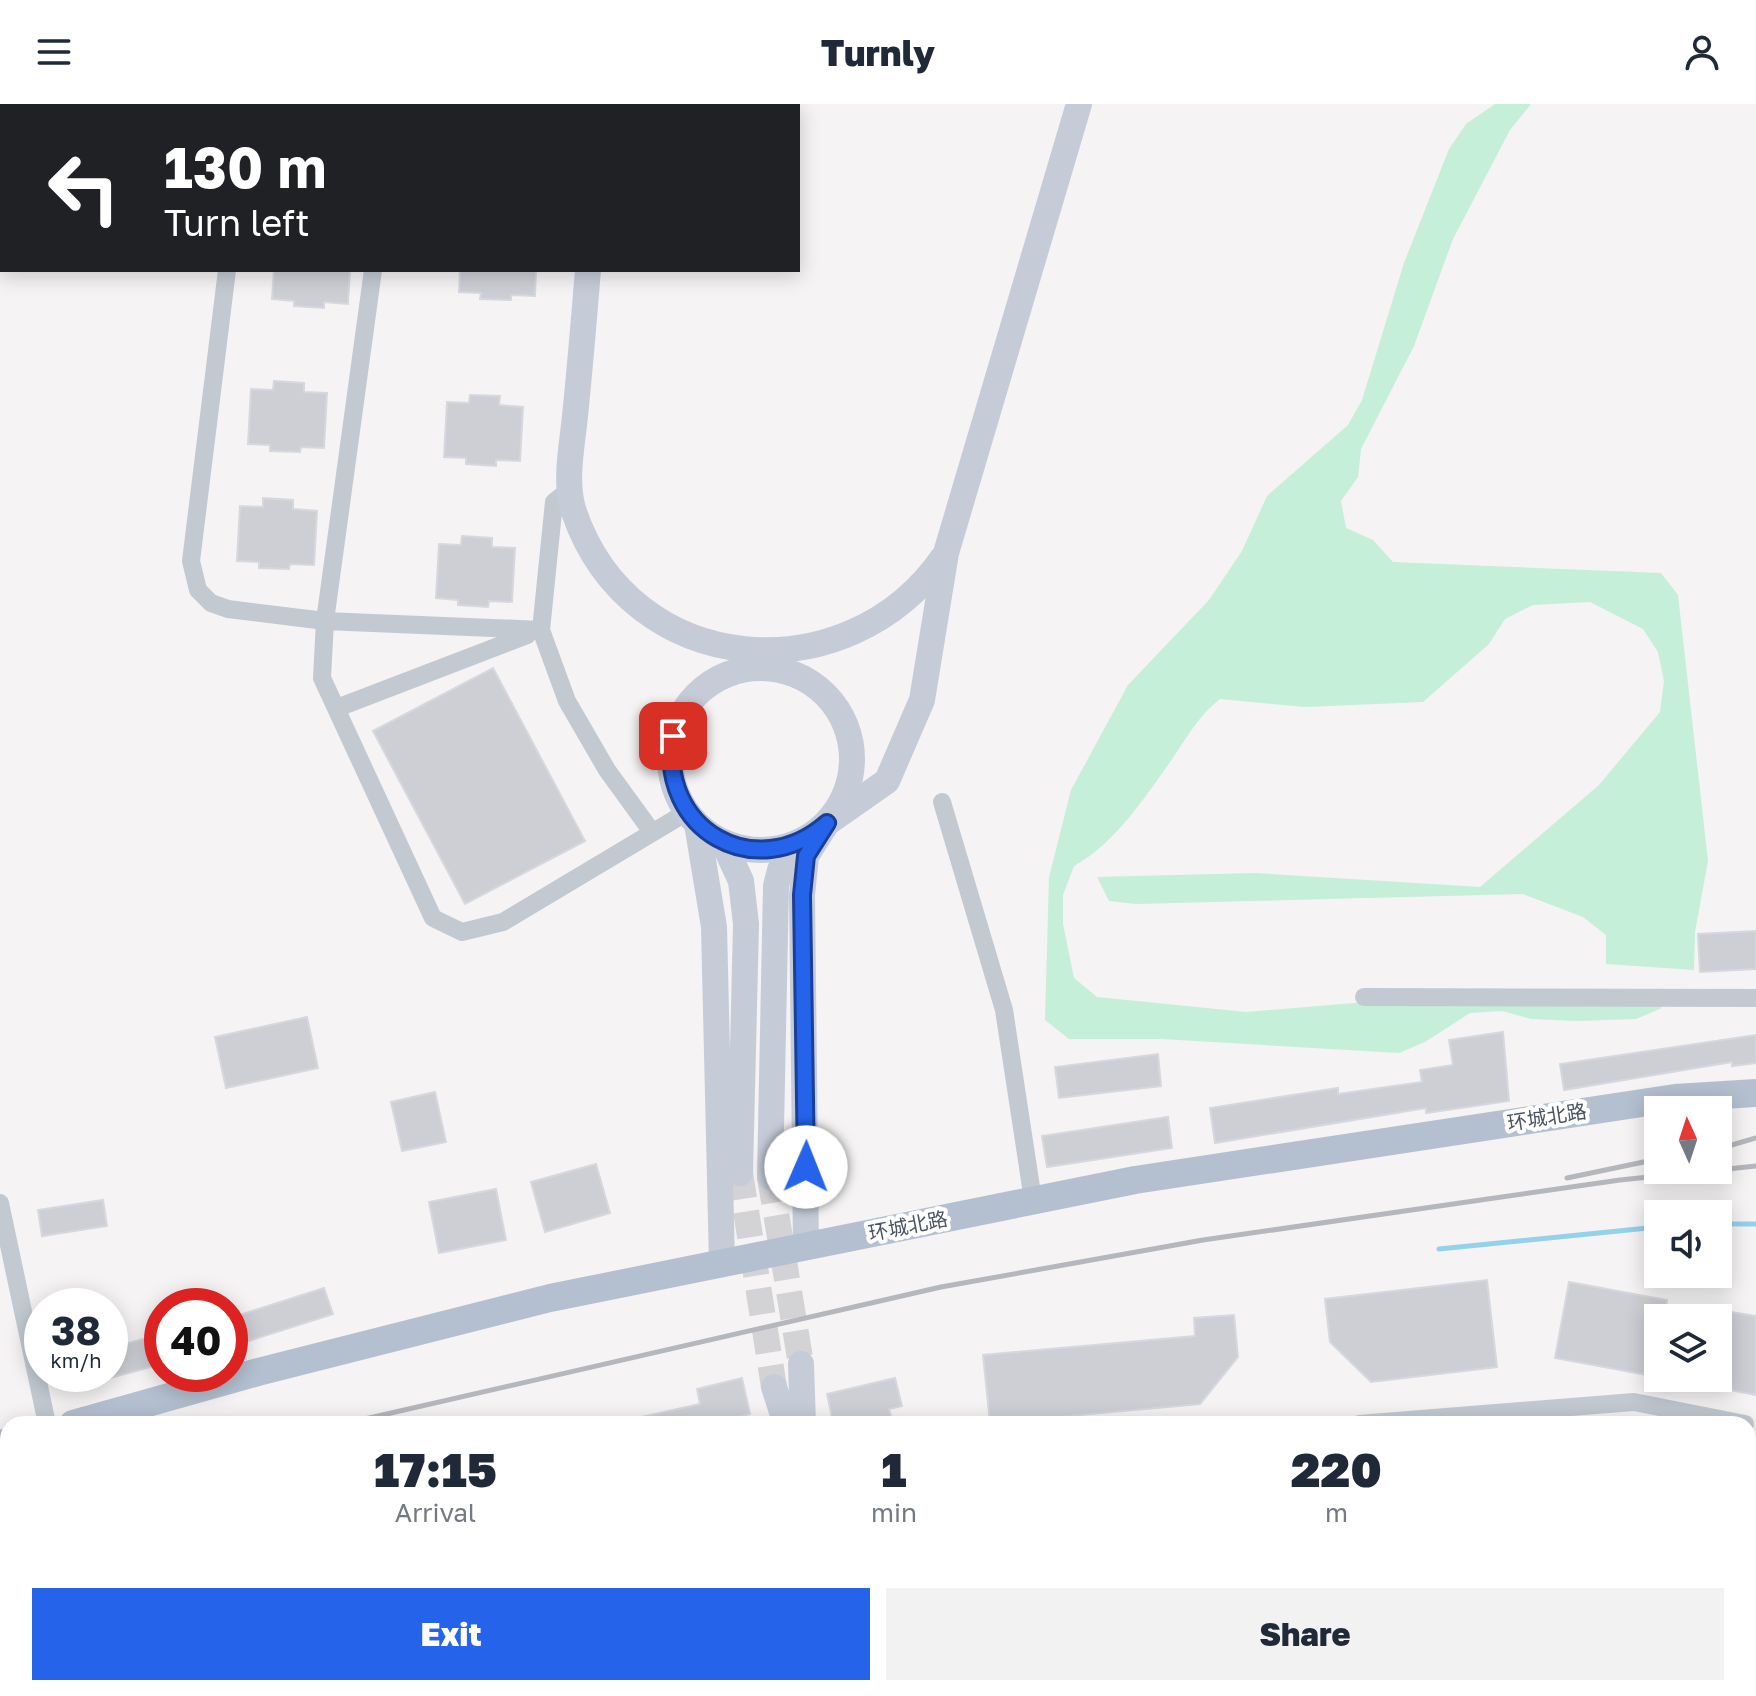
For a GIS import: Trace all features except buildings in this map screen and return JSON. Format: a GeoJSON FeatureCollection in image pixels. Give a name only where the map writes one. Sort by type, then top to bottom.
{"type":"FeatureCollection","features":[{"type":"Feature","properties":{"kind":"main road","name":"环城北路"},"geometry":{"type":"LineString","coordinates":[[101,1416],[258,1372],[519,1306],[1135,1180],[1675,1098],[1756,1093]]}},
{"type":"Feature","properties":{"kind":"street"},"geometry":{"type":"LineString","coordinates":[[770,1177],[776,886],[780,870],[801,841],[887,781],[922,700],[946,553],[1079,104]]}},
{"type":"Feature","properties":{"kind":"street"},"geometry":{"type":"LineString","coordinates":[[227,272],[191,561],[194,581],[204,597],[219,606],[325,621],[541,630]]}},
{"type":"Feature","properties":{"kind":"street"},"geometry":{"type":"LineString","coordinates":[[373,272],[325,621],[322,678],[433,918],[462,932],[503,922],[652,832],[692,818]]}},
{"type":"Feature","properties":{"kind":"street"},"geometry":{"type":"LineString","coordinates":[[588,272],[568,491],[592,551],[634,601],[691,636],[767,651],[823,645],[865,628],[902,604],[946,553]]}},
{"type":"Feature","properties":{"kind":"street"},"geometry":{"type":"LineString","coordinates":[[568,491],[554,502],[541,630],[567,701],[607,770],[652,832]]}},
{"type":"Feature","properties":{"kind":"street"},"geometry":{"type":"LineString","coordinates":[[337,708],[480,650],[541,630]]}},
{"type":"Feature","properties":{"kind":"street"},"geometry":{"type":"LineString","coordinates":[[722,1263],[714,927],[692,818],[673,783],[673,736],[686,707],[708,684],[767,651]]}},
{"type":"Feature","properties":{"kind":"street"},"geometry":{"type":"LineString","coordinates":[[767,651],[813,683],[836,706],[853,750],[845,796],[806,856],[802,895],[806,1247]]}},
{"type":"Feature","properties":{"kind":"street"},"geometry":{"type":"LineString","coordinates":[[722,677],[769,668],[813,683]]}},
{"type":"Feature","properties":{"kind":"street"},"geometry":{"type":"LineString","coordinates":[[942,802],[1004,1010],[1033,1200]]}},
{"type":"Feature","properties":{"kind":"street"},"geometry":{"type":"LineString","coordinates":[[692,818],[723,842],[762,850],[801,841]]}},
{"type":"Feature","properties":{"kind":"street"},"geometry":{"type":"LineString","coordinates":[[723,842],[741,881],[746,924],[740,1173]]}},
{"type":"Feature","properties":{"kind":"street"},"geometry":{"type":"LineString","coordinates":[[1364,997],[1756,998]]}},
{"type":"Feature","properties":{"kind":"street"},"geometry":{"type":"LineString","coordinates":[[0,1203],[45,1416]]}},
{"type":"Feature","properties":{"kind":"street"},"geometry":{"type":"LineString","coordinates":[[801,1364],[803,1416]]}},
{"type":"Feature","properties":{"kind":"street"},"geometry":{"type":"LineString","coordinates":[[774,1387],[783,1416]]}},
{"type":"Feature","properties":{"kind":"street"},"geometry":{"type":"LineString","coordinates":[[1459,1416],[1634,1402],[1705,1416]]}},
{"type":"Feature","properties":{"kind":"green space"},"geometry":{"type":"Polygon","coordinates":[[[1495,104],[1531,104],[1510,130],[1453,239],[1414,346],[1361,449],[1358,477],[1341,501],[1346,528],[1373,540],[1393,562],[1661,573],[1678,595],[1708,861],[1695,932],[1694,970],[1606,964],[1606,935],[1583,917],[1523,894],[1136,904],[1109,901],[1097,877],[1255,873],[1480,887],[1599,785],[1660,712],[1664,681],[1658,652],[1643,629],[1590,602],[1533,605],[1505,619],[1489,644],[1423,702],[1305,707],[1220,699],[1199,721],[1127,820],[1102,846],[1074,866],[1063,895],[1063,924],[1074,978],[1097,997],[1246,1012],[1366,1002],[1650,1002],[1662,1008],[1636,1019],[1576,1021],[1531,1019],[1502,1011],[1470,1013],[1425,1042],[1399,1053],[1162,1039],[1069,1039],[1045,1020],[1049,877],[1071,790],[1128,685],[1209,600],[1242,551],[1267,496],[1348,425],[1362,400],[1404,263],[1449,149],[1466,124],[1495,104]]]}},
{"type":"Feature","properties":{"kind":"waterway"},"geometry":{"type":"LineString","coordinates":[[1732,1224],[1756,1224]]}},
{"type":"Feature","properties":{"kind":"waterway"},"geometry":{"type":"LineString","coordinates":[[1439,1249],[1644,1228]]}},
{"type":"Feature","properties":{"kind":"tunnel"},"geometry":{"type":"LineString","coordinates":[[740,1173],[774,1387]]}},
{"type":"Feature","properties":{"kind":"tunnel"},"geometry":{"type":"LineString","coordinates":[[770,1177],[801,1364]]}},
{"type":"Feature","properties":{"kind":"railway"},"geometry":{"type":"LineString","coordinates":[[1732,1145],[1756,1138]]}},
{"type":"Feature","properties":{"kind":"railway"},"geometry":{"type":"LineString","coordinates":[[1567,1178],[1644,1162]]}},
{"type":"Feature","properties":{"kind":"railway"},"geometry":{"type":"LineString","coordinates":[[1732,1169],[1756,1166]]}},
{"type":"Feature","properties":{"kind":"railway"},"geometry":{"type":"LineString","coordinates":[[378,1416],[941,1287],[1203,1240],[1644,1178]]}},
{"type":"Feature","properties":{"kind":"route"},"geometry":{"type":"LineString","coordinates":[[673,736],[670,767],[679,798],[697,824],[723,842],[754,850],[770,849],[801,841],[827,823],[806,856],[802,895],[806,1167]]}}]}
